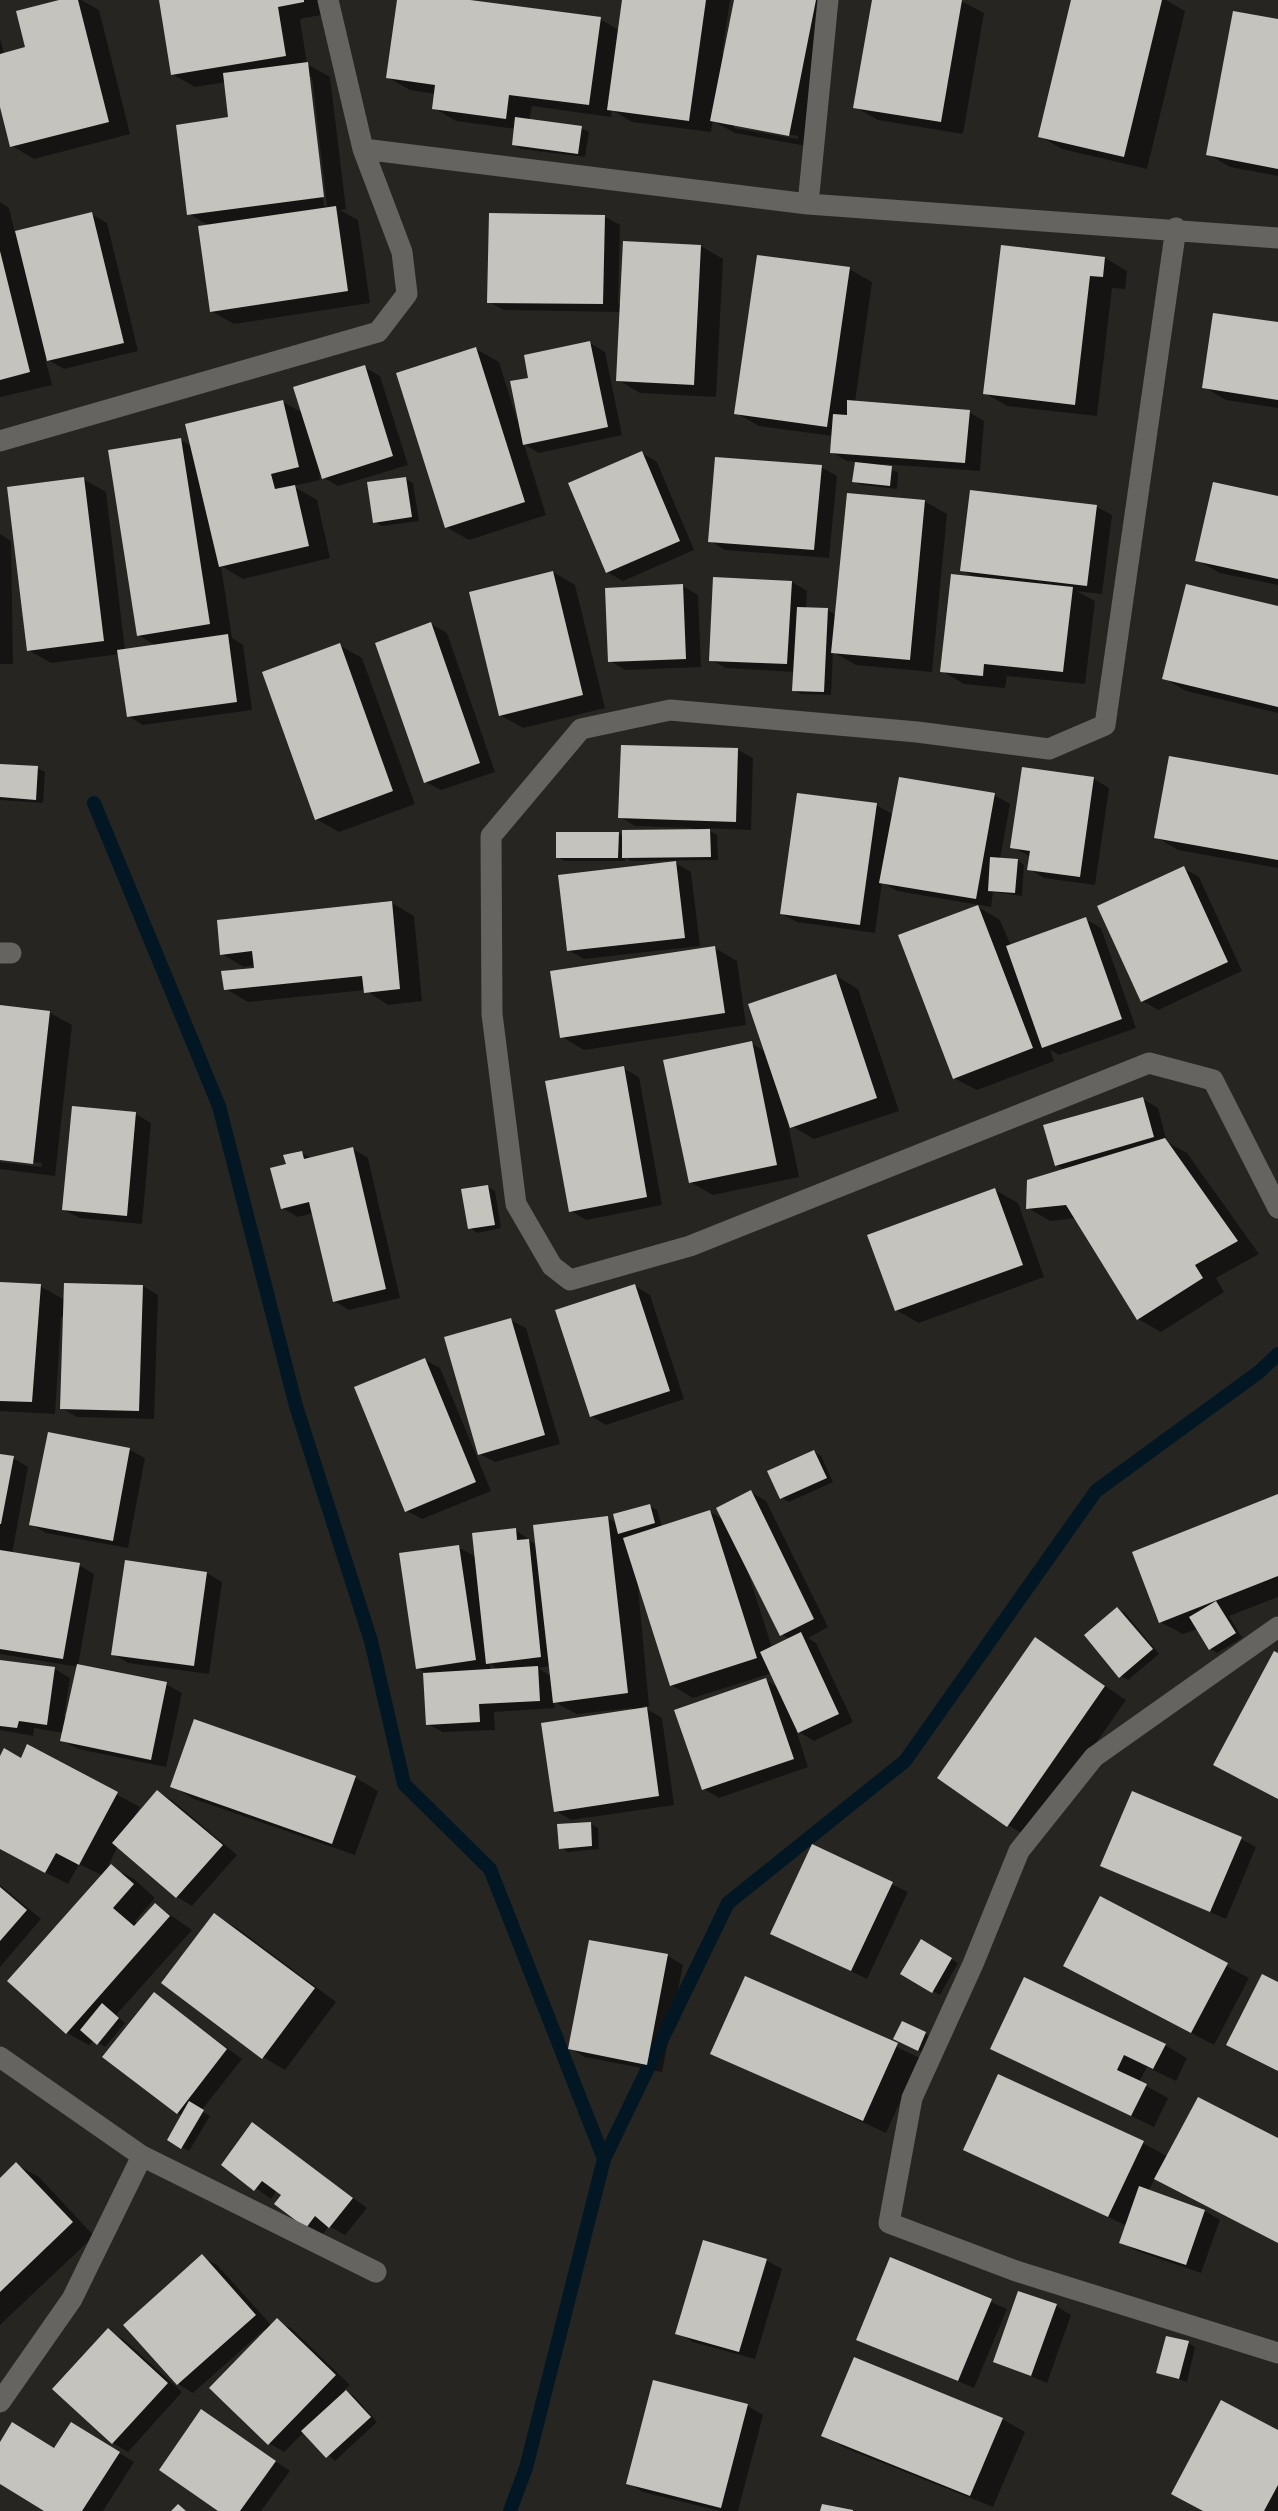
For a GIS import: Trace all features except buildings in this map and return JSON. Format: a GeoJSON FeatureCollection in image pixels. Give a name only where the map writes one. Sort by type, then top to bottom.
{"type":"FeatureCollection","features":[{"type":"Feature","properties":{"kind":"street"},"geometry":{"type":"LineString","coordinates":[[0,441],[378,332],[407,293],[402,252],[363,149],[328,0]]}},
{"type":"Feature","properties":{"kind":"street"},"geometry":{"type":"LineString","coordinates":[[808,204],[828,0]]}},
{"type":"Feature","properties":{"kind":"street"},"geometry":{"type":"LineString","coordinates":[[363,149],[808,204],[1176,228],[1278,238]]}},
{"type":"Feature","properties":{"kind":"street"},"geometry":{"type":"LineString","coordinates":[[1176,228],[1105,725],[1049,748],[917,732],[670,710],[581,729],[491,836],[492,1014],[516,1204],[552,1266],[570,1280],[690,1246],[1149,1063],[1213,1080],[1278,1208]]}},
{"type":"Feature","properties":{"kind":"street"},"geometry":{"type":"LineString","coordinates":[[1278,1626],[1094,1757],[1019,1851],[974,1964],[912,2098],[889,2223],[1016,2270],[1278,2353]]}},
{"type":"Feature","properties":{"kind":"street"},"geometry":{"type":"LineString","coordinates":[[0,2057],[142,2156],[376,2272]]}},
{"type":"Feature","properties":{"kind":"street"},"geometry":{"type":"LineString","coordinates":[[0,2402],[72,2299],[142,2156]]}},
{"type":"Feature","properties":{"kind":"waterway"},"geometry":{"type":"LineString","coordinates":[[94,803],[219,1106],[296,1406],[371,1641],[404,1784],[490,1869],[604,2159]]}},
{"type":"Feature","properties":{"kind":"waterway"},"geometry":{"type":"LineString","coordinates":[[510,2511],[526,2468],[604,2159],[728,1903],[905,1761],[1096,1491],[1259,1372],[1278,1354]]}}]}
